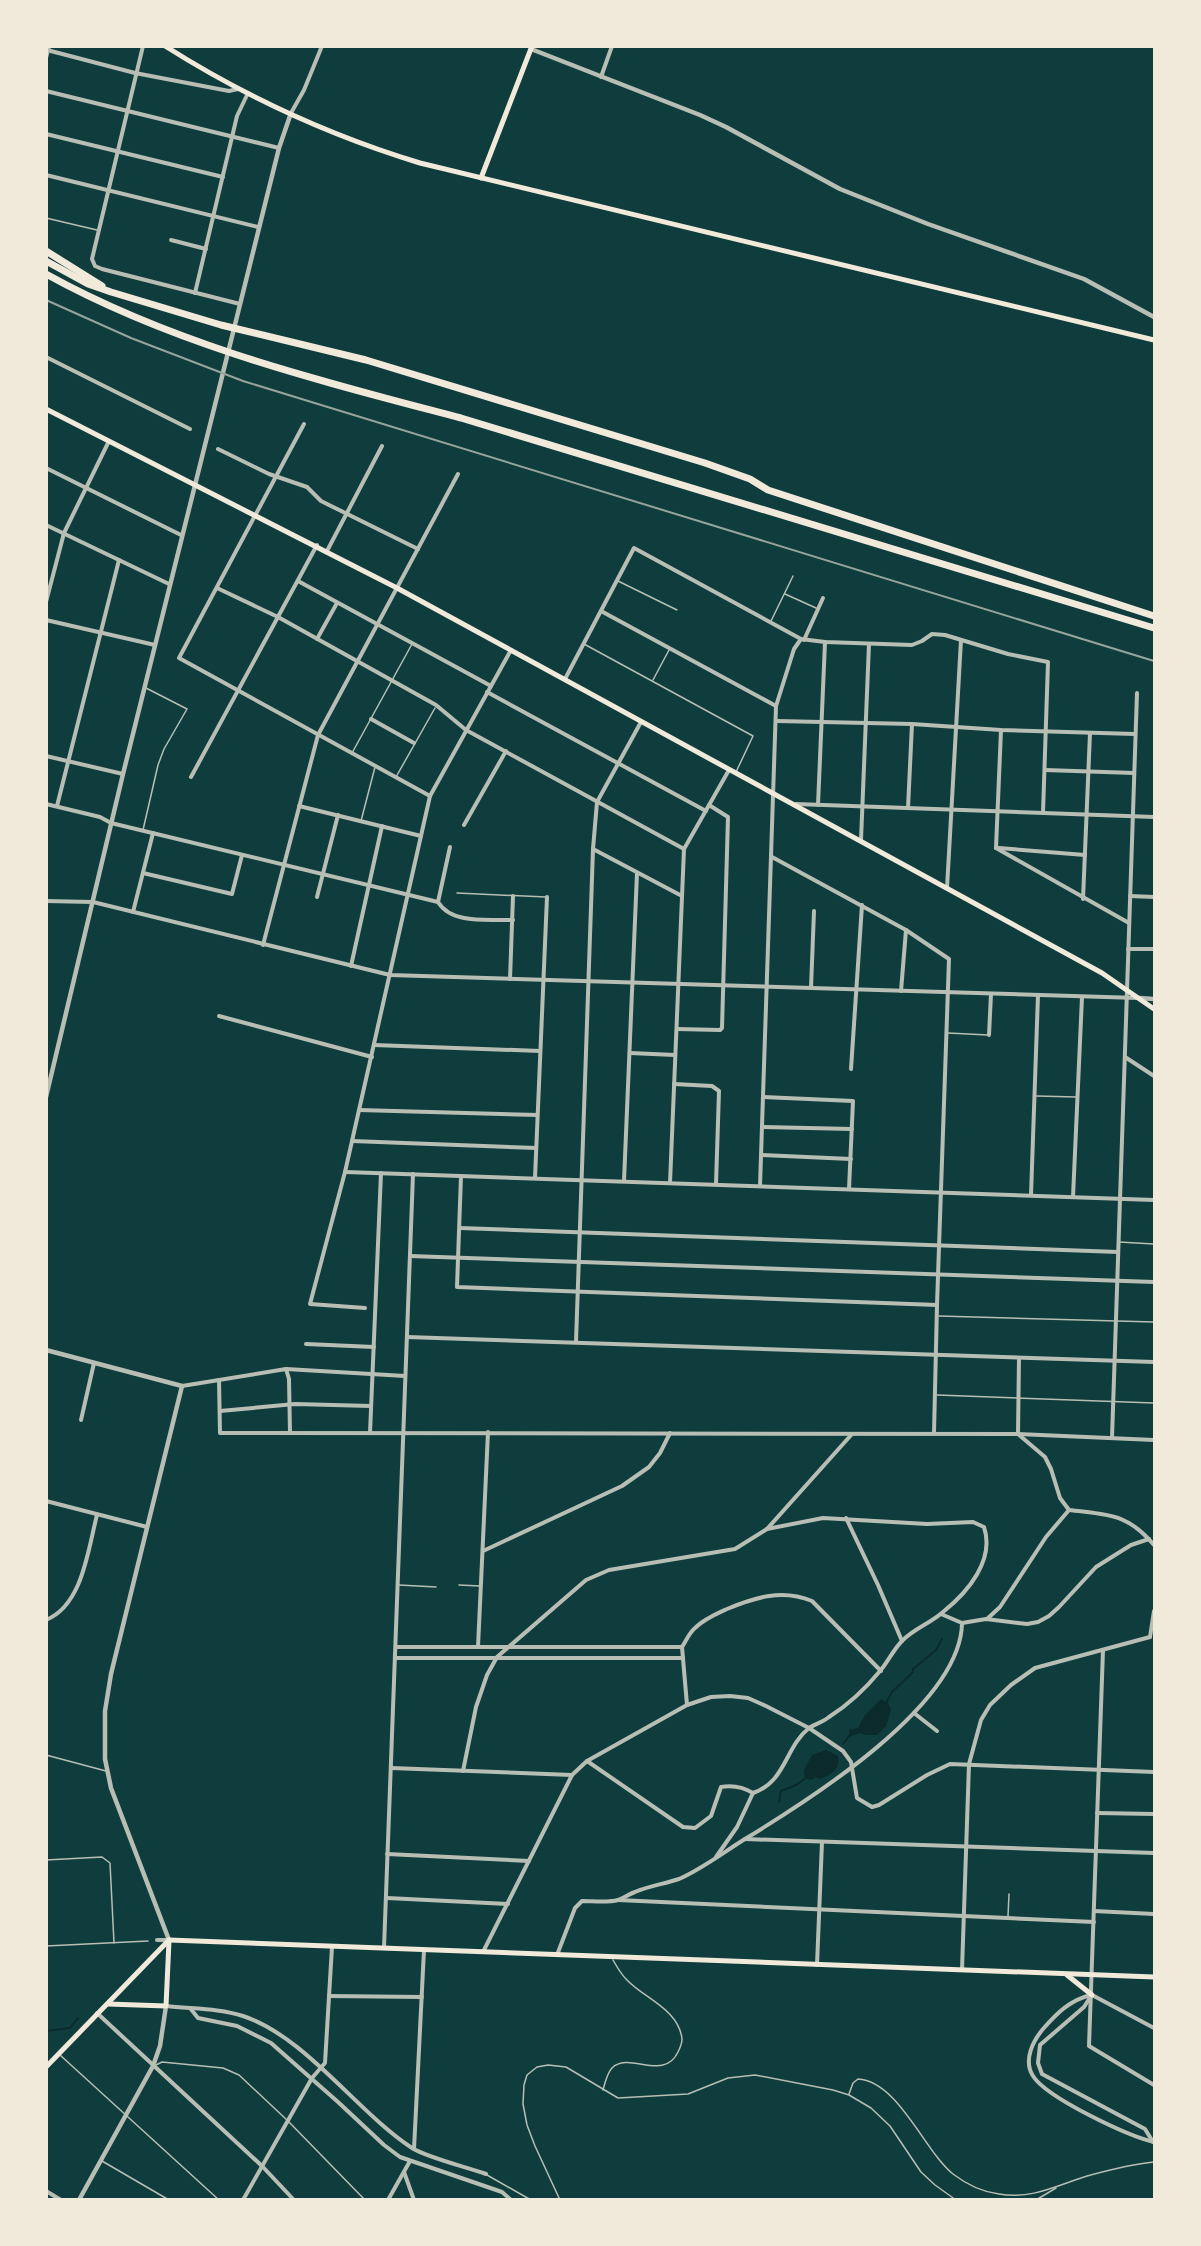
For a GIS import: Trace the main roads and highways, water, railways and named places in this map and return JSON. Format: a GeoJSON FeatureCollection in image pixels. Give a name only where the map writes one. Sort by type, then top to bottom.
{"type":"FeatureCollection","features":[{"type":"Feature","properties":{"kind":"highway"},"geometry":{"type":"LineString","coordinates":[[46,251],[111,292]]}},
{"type":"Feature","properties":{"kind":"highway"},"geometry":{"type":"LineString","coordinates":[[46,261],[88,284],[111,292],[221,325],[366,360],[694,460],[750,479],[768,490],[1155,615]]}},
{"type":"Feature","properties":{"kind":"highway"},"geometry":{"type":"LineString","coordinates":[[46,274],[91,298],[143,320],[252,358],[363,392],[472,421],[1155,628]]}},
{"type":"Feature","properties":{"kind":"main road"},"geometry":{"type":"LineString","coordinates":[[165,46],[248,93],[393,154],[481,178],[1155,340]]}},
{"type":"Feature","properties":{"kind":"main road"},"geometry":{"type":"LineString","coordinates":[[481,178],[532,48]]}},
{"type":"Feature","properties":{"kind":"main road"},"geometry":{"type":"LineString","coordinates":[[46,409],[317,545],[397,588],[1102,973],[1155,1009]]}},
{"type":"Feature","properties":{"kind":"main road"},"geometry":{"type":"LineString","coordinates":[[107,2004],[166,2006],[169,1940]]}},
{"type":"Feature","properties":{"kind":"main road"},"geometry":{"type":"LineString","coordinates":[[46,2067],[169,1940],[1155,1977]]}},
{"type":"Feature","properties":{"kind":"main road"},"geometry":{"type":"LineString","coordinates":[[1066,1975],[1092,1995]]}},
{"type":"Feature","properties":{"kind":"water"},"geometry":{"type":"Polygon","coordinates":[[[881,1699],[888,1703],[891,1710],[886,1726],[877,1735],[860,1733],[849,1737],[849,1730],[858,1728],[865,1715],[881,1699]]]}},
{"type":"Feature","properties":{"kind":"water"},"geometry":{"type":"Polygon","coordinates":[[[826,1750],[838,1756],[837,1768],[820,1779],[805,1778],[804,1770],[812,1755],[826,1750]]]}},
{"type":"Feature","properties":{"kind":"waterway"},"geometry":{"type":"LineString","coordinates":[[886,1703],[892,1692],[913,1672],[913,1669],[936,1650],[942,1639]]}},
{"type":"Feature","properties":{"kind":"waterway"},"geometry":{"type":"LineString","coordinates":[[843,1744],[849,1736]]}},
{"type":"Feature","properties":{"kind":"waterway"},"geometry":{"type":"LineString","coordinates":[[779,1802],[781,1791],[806,1778]]}},
{"type":"Feature","properties":{"kind":"waterway"},"geometry":{"type":"LineString","coordinates":[[46,2031],[70,2028],[78,2018]]}},
{"type":"Feature","properties":{"kind":"railway"},"geometry":{"type":"LineString","coordinates":[[46,300],[131,338],[243,381],[1154,661]]}}]}
